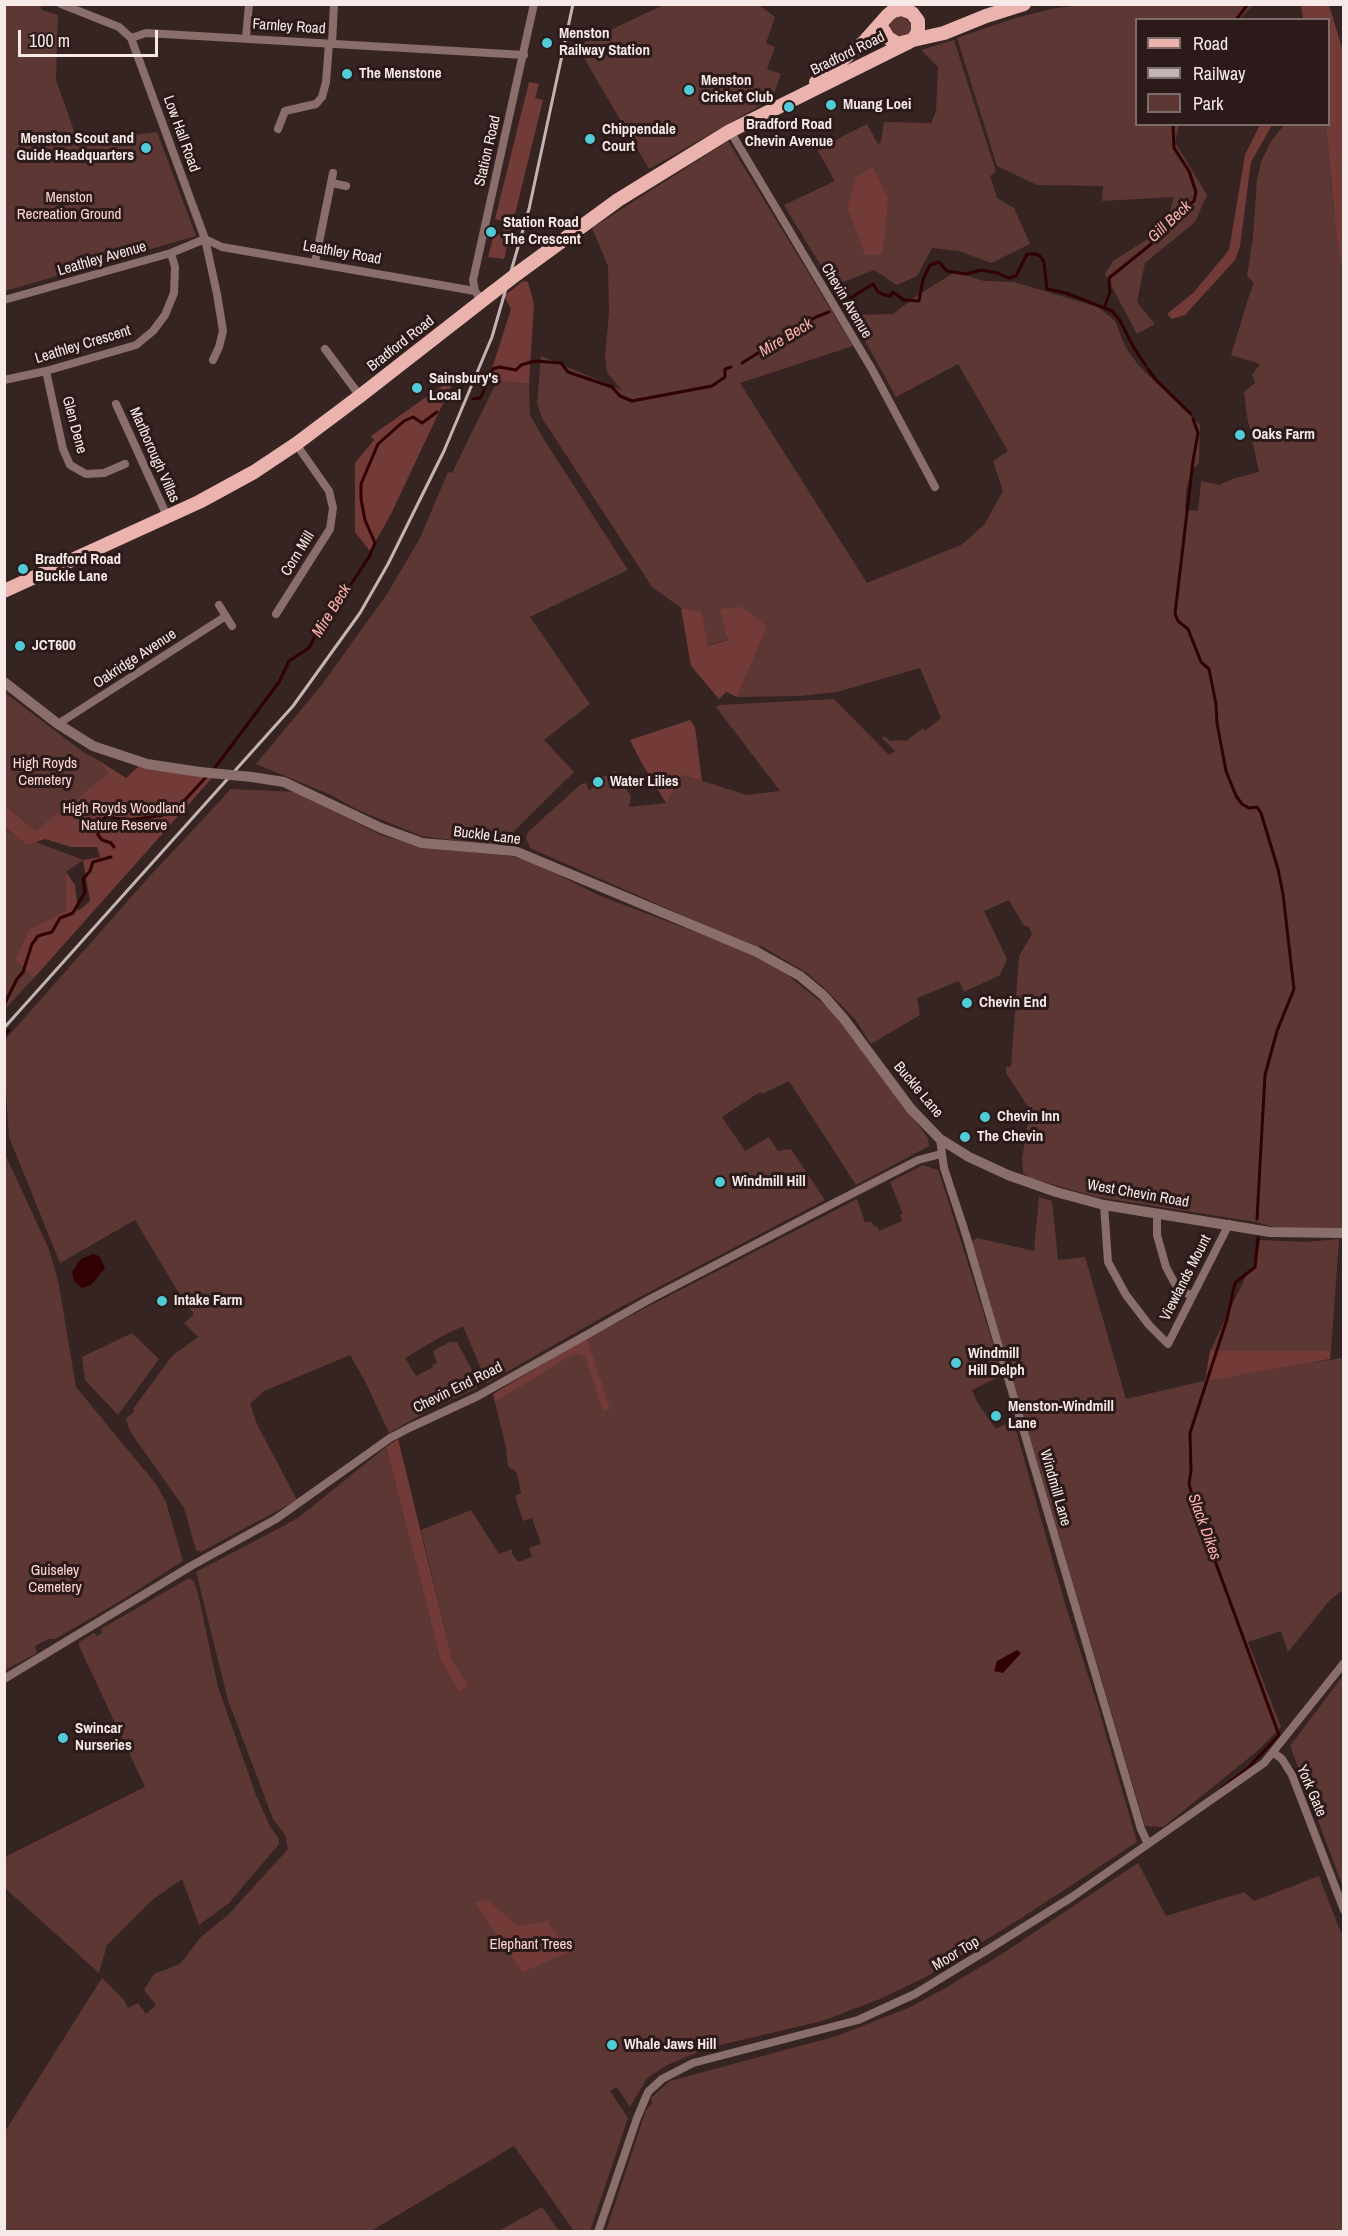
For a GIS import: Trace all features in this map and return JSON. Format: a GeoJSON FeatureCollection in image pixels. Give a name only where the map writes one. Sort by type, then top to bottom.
{"type":"FeatureCollection","features":[{"type":"Feature","properties":{"kind":"main road"},"geometry":{"type":"LineString","coordinates":[[913,13],[918,32],[911,41],[898,44],[892,42],[888,15],[899,9],[913,13],[925,26],[933,28],[963,25],[1024,4]]}},
{"type":"Feature","properties":{"kind":"main road","name":"Bradford Road"},"geometry":{"type":"LineString","coordinates":[[800,94],[846,58],[888,15]]}},
{"type":"Feature","properties":{"kind":"main road","name":"Bradford Road"},"geometry":{"type":"LineString","coordinates":[[4,591],[199,502],[231,485],[296,444],[360,396],[483,295],[518,273],[618,200],[730,131],[800,94],[878,59],[911,41],[944,33],[963,25]]}},
{"type":"Feature","properties":{"kind":"street"},"geometry":{"type":"LineString","coordinates":[[61,4],[79,8],[119,27],[130,38]]}},
{"type":"Feature","properties":{"kind":"street"},"geometry":{"type":"LineString","coordinates":[[246,38],[249,4]]}},
{"type":"Feature","properties":{"kind":"street"},"geometry":{"type":"LineString","coordinates":[[278,129],[285,111],[316,104],[322,97],[326,82],[334,4]]}},
{"type":"Feature","properties":{"kind":"street","name":"Station Road"},"geometry":{"type":"LineString","coordinates":[[483,295],[473,280],[534,4]]}},
{"type":"Feature","properties":{"kind":"street","name":"Farnley Road"},"geometry":{"type":"LineString","coordinates":[[130,38],[146,33],[524,55]]}},
{"type":"Feature","properties":{"kind":"street","name":"Low Hall Road"},"geometry":{"type":"LineString","coordinates":[[130,38],[205,239],[223,331],[213,360]]}},
{"type":"Feature","properties":{"kind":"street","name":"Chevin Avenue"},"geometry":{"type":"LineString","coordinates":[[730,131],[873,371],[935,487]]}},
{"type":"Feature","properties":{"kind":"street"},"geometry":{"type":"LineString","coordinates":[[315,262],[332,178],[346,186]]}},
{"type":"Feature","properties":{"kind":"street","name":"Leathley Avenue"},"geometry":{"type":"LineString","coordinates":[[4,300],[171,253],[205,239]]}},
{"type":"Feature","properties":{"kind":"street","name":"Leathley Road"},"geometry":{"type":"LineString","coordinates":[[205,239],[222,247],[315,262],[483,295]]}},
{"type":"Feature","properties":{"kind":"street","name":"Leathley Crescent"},"geometry":{"type":"LineString","coordinates":[[4,380],[46,371],[136,345],[153,331],[165,315],[174,292],[175,267],[171,253]]}},
{"type":"Feature","properties":{"kind":"street"},"geometry":{"type":"LineString","coordinates":[[325,349],[360,396]]}},
{"type":"Feature","properties":{"kind":"street","name":"Glen Dene"},"geometry":{"type":"LineString","coordinates":[[46,371],[63,449],[70,465],[86,474],[104,473],[125,464]]}},
{"type":"Feature","properties":{"kind":"street","name":"Marlborough Villas"},"geometry":{"type":"LineString","coordinates":[[116,404],[167,516]]}},
{"type":"Feature","properties":{"kind":"street","name":"Corn Mill"},"geometry":{"type":"LineString","coordinates":[[276,614],[330,529],[333,508],[329,491],[296,444]]}},
{"type":"Feature","properties":{"kind":"street"},"geometry":{"type":"LineString","coordinates":[[219,605],[232,626]]}},
{"type":"Feature","properties":{"kind":"street","name":"Oakridge Avenue"},"geometry":{"type":"LineString","coordinates":[[58,724],[226,616]]}},
{"type":"Feature","properties":{"kind":"street","name":"Buckle Lane"},"geometry":{"type":"LineString","coordinates":[[4,682],[76,737],[101,749],[147,764],[284,782],[381,828],[422,843],[515,851],[757,952],[800,976],[823,995],[844,1018],[911,1108],[940,1139]]}},
{"type":"Feature","properties":{"kind":"street","name":"Windmill Lane"},"geometry":{"type":"LineString","coordinates":[[940,1139],[941,1154],[1138,1818],[1148,1844]]}},
{"type":"Feature","properties":{"kind":"street","name":"West Chevin Road"},"geometry":{"type":"LineString","coordinates":[[940,1139],[969,1157],[1008,1175],[1056,1192],[1104,1205],[1269,1232],[1344,1233]]}},
{"type":"Feature","properties":{"kind":"street","name":"Chevin End Road"},"geometry":{"type":"LineString","coordinates":[[4,1679],[191,1566],[276,1519],[409,1428],[478,1396],[650,1299],[832,1204],[918,1160],[941,1154]]}},
{"type":"Feature","properties":{"kind":"street","name":"Viewlands Mount"},"geometry":{"type":"LineString","coordinates":[[1104,1205],[1108,1262],[1126,1295],[1149,1325],[1168,1344],[1229,1224]]}},
{"type":"Feature","properties":{"kind":"street"},"geometry":{"type":"LineString","coordinates":[[1157,1213],[1157,1235],[1166,1267],[1175,1284],[1192,1297]]}},
{"type":"Feature","properties":{"kind":"street","name":"Moor Top"},"geometry":{"type":"LineString","coordinates":[[598,2232],[636,2118],[648,2092],[662,2079],[693,2063],[858,2020],[915,1994],[1072,1897],[1234,1785],[1274,1754],[1344,1663]]}},
{"type":"Feature","properties":{"kind":"street","name":"York Gate"},"geometry":{"type":"LineString","coordinates":[[1274,1754],[1282,1759],[1292,1775],[1344,1910]]}},
{"type":"Feature","properties":{"kind":"green space","name":"Menston Recreation Ground"},"geometry":{"type":"Polygon","coordinates":[[[5,4],[40,5],[42,10],[58,15],[56,80],[78,142],[157,132],[196,236],[5,291],[5,4]]]}},
{"type":"Feature","properties":{"kind":"green space"},"geometry":{"type":"Polygon","coordinates":[[[1086,4],[1253,5],[1241,18],[1135,18],[1135,126],[1179,126],[1175,142],[1207,195],[1195,222],[1145,263],[1137,302],[1155,324],[1137,334],[1105,274],[1113,261],[1165,228],[1174,197],[1102,201],[1103,186],[1037,185],[997,166],[957,38],[1012,19],[1051,9],[1086,4]]]}},
{"type":"Feature","properties":{"kind":"green space","name":"Menston Cricket Club"},"geometry":{"type":"Polygon","coordinates":[[[663,5],[759,5],[775,17],[766,43],[775,47],[767,69],[781,74],[772,99],[649,169],[577,46],[663,5]]]}},
{"type":"Feature","properties":{"kind":"green space"},"geometry":{"type":"Polygon","coordinates":[[[1301,5],[1329,5],[1343,51],[1343,269],[1337,241],[1326,126],[1330,126],[1330,18],[1303,18],[1301,5]]]}},
{"type":"Feature","properties":{"kind":"green space"},"geometry":{"type":"Polygon","coordinates":[[[903,16],[912,25],[911,33],[896,39],[888,27],[889,23],[895,17],[903,16]]]}},
{"type":"Feature","properties":{"kind":"green space"},"geometry":{"type":"Polygon","coordinates":[[[954,40],[996,172],[990,176],[997,198],[1014,208],[1030,244],[991,263],[959,251],[932,248],[917,276],[897,285],[874,270],[833,286],[784,205],[835,181],[818,151],[843,136],[867,124],[878,144],[881,142],[884,122],[931,123],[936,111],[938,67],[921,50],[954,40]]]}},
{"type":"Feature","properties":{"kind":"green space"},"geometry":{"type":"Polygon","coordinates":[[[529,82],[539,84],[535,98],[543,100],[504,259],[488,257],[494,234],[502,235],[505,222],[495,219],[529,82]]]}},
{"type":"Feature","properties":{"kind":"green space"},"geometry":{"type":"Polygon","coordinates":[[[1260,126],[1271,126],[1251,162],[1240,246],[1235,260],[1185,315],[1172,319],[1167,314],[1194,292],[1229,250],[1245,155],[1260,126]]]}},
{"type":"Feature","properties":{"kind":"green space"},"geometry":{"type":"Polygon","coordinates":[[[1283,126],[1326,126],[1337,241],[1344,269],[1343,1228],[1274,1227],[1256,1222],[1097,1197],[1030,1178],[1023,1173],[1022,1159],[1030,1110],[1006,1073],[1006,1067],[1011,1067],[1019,956],[1032,934],[1028,926],[1024,926],[1009,900],[984,911],[1007,959],[1000,975],[964,992],[959,981],[917,998],[920,1015],[871,1044],[855,1019],[807,973],[761,946],[757,948],[530,848],[526,838],[528,832],[581,784],[586,783],[589,791],[593,787],[590,782],[616,771],[631,797],[629,807],[666,803],[683,775],[747,795],[780,791],[716,707],[719,705],[834,699],[889,755],[895,751],[882,738],[884,736],[890,741],[906,741],[923,728],[925,731],[941,718],[920,668],[837,692],[800,696],[737,697],[767,627],[707,646],[701,611],[681,608],[652,587],[542,418],[537,404],[541,356],[622,390],[607,373],[605,355],[609,313],[608,266],[592,228],[728,141],[853,346],[740,383],[867,583],[961,545],[984,525],[1003,491],[993,461],[1008,451],[958,364],[896,397],[851,315],[893,314],[955,272],[984,281],[1014,282],[1098,307],[1115,321],[1126,348],[1139,366],[1200,425],[1199,463],[1191,472],[1186,491],[1185,510],[1198,511],[1201,481],[1219,485],[1259,472],[1244,392],[1255,383],[1252,375],[1260,364],[1231,355],[1254,283],[1247,276],[1253,237],[1257,180],[1261,162],[1270,143],[1283,126]]]}},
{"type":"Feature","properties":{"kind":"green space"},"geometry":{"type":"Polygon","coordinates":[[[873,167],[888,199],[885,233],[882,254],[865,255],[848,208],[856,177],[873,167]]]}},
{"type":"Feature","properties":{"kind":"green space"},"geometry":{"type":"Polygon","coordinates":[[[523,281],[528,282],[534,304],[529,384],[497,381],[490,375],[511,309],[504,296],[523,281]]]}},
{"type":"Feature","properties":{"kind":"green space"},"geometry":{"type":"Polygon","coordinates":[[[456,376],[391,514],[370,551],[355,532],[355,463],[374,440],[371,436],[456,376]]]}},
{"type":"Feature","properties":{"kind":"green space"},"geometry":{"type":"Polygon","coordinates":[[[497,381],[529,384],[530,415],[628,570],[530,617],[590,704],[544,740],[574,772],[510,835],[505,844],[491,845],[421,836],[256,764],[323,683],[387,594],[420,538],[448,472],[452,473],[497,381]]]}},
{"type":"Feature","properties":{"kind":"green space"},"geometry":{"type":"Polygon","coordinates":[[[743,607],[767,627],[737,697],[726,692],[719,699],[691,666],[681,608],[701,611],[708,646],[728,640],[720,609],[743,607]]]}},
{"type":"Feature","properties":{"kind":"green space","name":"High Royds Cemetery"},"geometry":{"type":"Polygon","coordinates":[[[4,692],[83,752],[98,760],[110,773],[35,831],[5,805],[4,692]]]}},
{"type":"Feature","properties":{"kind":"green space"},"geometry":{"type":"Polygon","coordinates":[[[690,720],[695,727],[702,781],[683,775],[666,803],[630,740],[690,720]]]}},
{"type":"Feature","properties":{"kind":"green space","name":"High Royds Woodland Nature Reserve"},"geometry":{"type":"Polygon","coordinates":[[[98,760],[126,778],[139,766],[212,778],[34,978],[15,960],[30,929],[66,911],[66,872],[75,885],[78,911],[90,901],[83,860],[100,857],[97,847],[71,847],[45,839],[27,845],[5,828],[5,805],[35,831],[109,773],[98,760]]]}},
{"type":"Feature","properties":{"kind":"green space"},"geometry":{"type":"Polygon","coordinates":[[[231,789],[296,792],[381,835],[435,849],[512,856],[539,865],[600,896],[754,954],[781,970],[830,1009],[928,1138],[929,1146],[856,1185],[789,1081],[762,1094],[761,1092],[757,1094],[722,1117],[745,1151],[769,1137],[778,1151],[791,1149],[825,1200],[619,1308],[487,1383],[463,1326],[437,1339],[405,1358],[416,1376],[437,1363],[433,1351],[450,1342],[457,1342],[478,1381],[477,1388],[433,1408],[389,1433],[350,1355],[264,1391],[250,1404],[257,1424],[297,1500],[201,1552],[196,1550],[184,1508],[136,1440],[126,1419],[135,1411],[133,1409],[172,1356],[198,1337],[184,1323],[194,1314],[183,1300],[135,1220],[60,1263],[9,1137],[4,1041],[148,878],[231,789]]]}},
{"type":"Feature","properties":{"kind":"green space"},"geometry":{"type":"Polygon","coordinates":[[[4,828],[27,845],[36,842],[83,860],[66,872],[66,911],[15,960],[34,978],[5,1009],[4,828]]]}},
{"type":"Feature","properties":{"kind":"green space","name":"Guiseley Cemetery"},"geometry":{"type":"Polygon","coordinates":[[[5,1154],[48,1247],[58,1280],[76,1387],[156,1484],[166,1502],[183,1561],[55,1639],[48,1639],[35,1646],[37,1653],[5,1670],[5,1154]]]}},
{"type":"Feature","properties":{"kind":"green space"},"geometry":{"type":"Polygon","coordinates":[[[923,1165],[938,1170],[940,1175],[1003,1375],[972,1390],[977,1402],[996,1429],[1013,1420],[1066,1607],[1097,1703],[1137,1842],[926,1977],[880,1999],[822,2021],[708,2048],[667,2065],[647,2078],[630,2107],[617,2087],[610,2091],[628,2118],[590,2231],[574,2231],[514,2146],[371,2231],[5,2231],[4,2133],[102,1978],[124,2000],[128,2008],[138,2003],[146,2014],[156,2005],[144,1990],[154,1974],[180,1964],[201,1937],[228,1915],[288,1849],[285,1835],[273,1819],[228,1700],[196,1572],[298,1518],[386,1447],[440,1658],[459,1693],[468,1686],[452,1659],[421,1530],[471,1510],[499,1554],[512,1549],[512,1554],[518,1562],[532,1557],[529,1548],[541,1544],[532,1518],[523,1521],[515,1496],[521,1493],[517,1473],[508,1466],[493,1394],[587,1338],[857,1199],[865,1222],[872,1222],[879,1231],[902,1221],[900,1215],[903,1214],[890,1182],[923,1165]]]}},
{"type":"Feature","properties":{"kind":"green space"},"geometry":{"type":"Polygon","coordinates":[[[1039,1197],[1052,1201],[1058,1260],[1085,1257],[1126,1399],[1242,1372],[1343,1358],[1343,1590],[1330,1600],[1288,1652],[1281,1631],[1248,1642],[1281,1727],[1255,1753],[1163,1827],[1145,1826],[972,1241],[977,1238],[1034,1251],[1039,1197]]]}},
{"type":"Feature","properties":{"kind":"green space"},"geometry":{"type":"Polygon","coordinates":[[[1339,1239],[1331,1351],[1210,1351],[1248,1272],[1256,1262],[1260,1240],[1306,1242],[1339,1239]]]}},
{"type":"Feature","properties":{"kind":"green space"},"geometry":{"type":"Polygon","coordinates":[[[132,1333],[159,1359],[118,1415],[85,1380],[82,1357],[132,1333]]]}},
{"type":"Feature","properties":{"kind":"green space"},"geometry":{"type":"Polygon","coordinates":[[[587,1338],[610,1409],[603,1411],[585,1356],[575,1353],[495,1402],[493,1394],[587,1338]]]}},
{"type":"Feature","properties":{"kind":"green space"},"geometry":{"type":"Polygon","coordinates":[[[1210,1351],[1331,1351],[1330,1359],[1205,1381],[1210,1351]]]}},
{"type":"Feature","properties":{"kind":"green space"},"geometry":{"type":"Polygon","coordinates":[[[398,1439],[452,1659],[468,1686],[459,1693],[440,1658],[386,1447],[398,1439]]]}},
{"type":"Feature","properties":{"kind":"green space"},"geometry":{"type":"Polygon","coordinates":[[[189,1578],[194,1581],[198,1594],[218,1687],[256,1795],[270,1826],[279,1839],[279,1844],[228,1904],[199,1925],[182,1879],[152,1900],[107,1945],[99,1973],[5,1888],[5,1857],[145,1787],[79,1642],[94,1633],[97,1636],[102,1633],[101,1629],[189,1578]]]}},
{"type":"Feature","properties":{"kind":"green space"},"geometry":{"type":"Polygon","coordinates":[[[1343,1676],[1343,1887],[1290,1746],[1343,1676]]]}},
{"type":"Feature","properties":{"kind":"green space"},"geometry":{"type":"Polygon","coordinates":[[[1138,1863],[1166,1916],[1244,1892],[1254,1901],[1319,1876],[1343,1938],[1343,2231],[606,2231],[646,2110],[652,2104],[651,2098],[670,2081],[837,2036],[908,2008],[1002,1954],[1138,1863]]]}},
{"type":"Feature","properties":{"kind":"green space","name":"Elephant Trees"},"geometry":{"type":"Polygon","coordinates":[[[488,1900],[518,1926],[547,1921],[569,1952],[523,1972],[474,1902],[488,1900]]]}},
{"type":"Feature","properties":{"kind":"green space"},"geometry":{"type":"Polygon","coordinates":[[[542,2207],[559,2231],[499,2231],[542,2207]]]}},
{"type":"Feature","properties":{"kind":"shaded area"},"geometry":{"type":"Polygon","coordinates":[[[93,1254],[99,1256],[105,1268],[91,1285],[82,1288],[74,1281],[72,1272],[81,1259],[93,1254]]]}},
{"type":"Feature","properties":{"kind":"shaded area"},"geometry":{"type":"Polygon","coordinates":[[[1017,1650],[1021,1653],[1003,1673],[994,1671],[997,1661],[1017,1650]]]}},
{"type":"Feature","properties":{"kind":"waterway","name":"Gill Beck"},"geometry":{"type":"LineString","coordinates":[[1238,18],[1248,4]]}},
{"type":"Feature","properties":{"kind":"waterway","name":"Gill Beck"},"geometry":{"type":"LineString","coordinates":[[1104,308],[1110,292],[1109,278],[1150,245],[1175,217],[1194,201],[1196,192],[1189,171],[1174,148],[1173,126]]}},
{"type":"Feature","properties":{"kind":"waterway","name":"Mire Beck"},"geometry":{"type":"LineString","coordinates":[[841,304],[873,284],[878,292],[884,295],[890,296],[893,292],[904,300],[919,301],[923,279],[930,265],[939,262],[947,271],[966,274],[981,270],[998,273],[1008,278],[1016,276],[1027,254],[1035,254],[1040,256],[1044,262],[1047,289],[1066,293],[1112,311],[1146,366]]}},
{"type":"Feature","properties":{"kind":"waterway","name":"Mire Beck"},"geometry":{"type":"LineString","coordinates":[[742,363],[816,317],[829,312]]}},
{"type":"Feature","properties":{"kind":"waterway","name":"Mire Beck"},"geometry":{"type":"LineString","coordinates":[[473,399],[480,398],[493,369],[499,367],[516,370],[521,365],[535,361],[561,363],[568,372],[612,387],[620,396],[632,401],[712,386],[725,377],[725,369],[731,367]]}},
{"type":"Feature","properties":{"kind":"waterway"},"geometry":{"type":"LineString","coordinates":[[1148,369],[1156,380],[1191,414]]}},
{"type":"Feature","properties":{"kind":"waterway","name":"Mire Beck"},"geometry":{"type":"LineString","coordinates":[[214,769],[279,682],[289,661],[309,648],[324,619],[330,615],[369,557],[375,543],[365,520],[361,484],[378,444],[404,421],[413,417],[422,423],[437,412]]}},
{"type":"Feature","properties":{"kind":"waterway"},"geometry":{"type":"LineString","coordinates":[[1193,419],[1198,433],[1175,614],[1178,621],[1188,629],[1201,662],[1209,669],[1226,771],[1236,796],[1242,804],[1249,808],[1257,807],[1261,813],[1283,894],[1294,989],[1277,1031],[1265,1075],[1257,1219]]}},
{"type":"Feature","properties":{"kind":"waterway","name":"Mire Beck"},"geometry":{"type":"LineString","coordinates":[[114,847],[98,835],[99,823],[106,817],[128,820],[174,812],[207,776]]}},
{"type":"Feature","properties":{"kind":"waterway","name":"Mire Beck"},"geometry":{"type":"LineString","coordinates":[[5,1003],[23,972],[32,944],[38,936],[52,932],[60,918],[73,913],[85,892],[83,879],[90,871],[93,862],[111,857]]}},
{"type":"Feature","properties":{"kind":"waterway","name":"Mire Beck"},"geometry":{"type":"LineString","coordinates":[[4,1035],[9,1030]]}},
{"type":"Feature","properties":{"kind":"waterway","name":"Slack Dikes"},"geometry":{"type":"LineString","coordinates":[[1222,1788],[1247,1769],[1279,1735],[1196,1509],[1189,1484],[1190,1433],[1227,1319],[1235,1283],[1255,1267],[1258,1238]]}},
{"type":"Feature","properties":{"kind":"railway"},"geometry":{"type":"LineString","coordinates":[[4,1028],[293,706],[360,613],[388,564],[444,451],[492,337],[529,209],[573,4]]}},
{"type":"Feature","properties":{"kind":"place","name":"Menston Railway Station"},"geometry":{"type":"Point","coordinates":[547,43]}},
{"type":"Feature","properties":{"kind":"place","name":"The Menstone"},"geometry":{"type":"Point","coordinates":[347,74]}},
{"type":"Feature","properties":{"kind":"place","name":"Menston Cricket Club"},"geometry":{"type":"Point","coordinates":[689,90]}},
{"type":"Feature","properties":{"kind":"place","name":"Muang Loei"},"geometry":{"type":"Point","coordinates":[831,105]}},
{"type":"Feature","properties":{"kind":"place","name":"Bradford Road Chevin Avenue"},"geometry":{"type":"Point","coordinates":[789,107]}},
{"type":"Feature","properties":{"kind":"place","name":"Chippendale Court"},"geometry":{"type":"Point","coordinates":[590,139]}},
{"type":"Feature","properties":{"kind":"place","name":"Menston Scout and Guide Headquarters"},"geometry":{"type":"Point","coordinates":[146,148]}},
{"type":"Feature","properties":{"kind":"place","name":"Station Road The Crescent"},"geometry":{"type":"Point","coordinates":[491,232]}},
{"type":"Feature","properties":{"kind":"place","name":"Sainsbury's Local"},"geometry":{"type":"Point","coordinates":[417,388]}},
{"type":"Feature","properties":{"kind":"place","name":"Oaks Farm"},"geometry":{"type":"Point","coordinates":[1240,435]}},
{"type":"Feature","properties":{"kind":"place","name":"Bradford Road Buckle Lane"},"geometry":{"type":"Point","coordinates":[23,569]}},
{"type":"Feature","properties":{"kind":"place","name":"JCT600"},"geometry":{"type":"Point","coordinates":[20,646]}},
{"type":"Feature","properties":{"kind":"place","name":"Water Lilies"},"geometry":{"type":"Point","coordinates":[598,782]}},
{"type":"Feature","properties":{"kind":"place","name":"Chevin End"},"geometry":{"type":"Point","coordinates":[967,1003]}},
{"type":"Feature","properties":{"kind":"place","name":"Chevin Inn"},"geometry":{"type":"Point","coordinates":[985,1117]}},
{"type":"Feature","properties":{"kind":"place","name":"The Chevin"},"geometry":{"type":"Point","coordinates":[965,1137]}},
{"type":"Feature","properties":{"kind":"place","name":"Windmill Hill"},"geometry":{"type":"Point","coordinates":[720,1182]}},
{"type":"Feature","properties":{"kind":"place","name":"Intake Farm"},"geometry":{"type":"Point","coordinates":[162,1301]}},
{"type":"Feature","properties":{"kind":"place","name":"Windmill Hill Delph"},"geometry":{"type":"Point","coordinates":[956,1363]}},
{"type":"Feature","properties":{"kind":"place","name":"Menston-Windmill Lane"},"geometry":{"type":"Point","coordinates":[996,1416]}},
{"type":"Feature","properties":{"kind":"place","name":"Swincar Nurseries"},"geometry":{"type":"Point","coordinates":[63,1738]}},
{"type":"Feature","properties":{"kind":"place","name":"Whale Jaws Hill"},"geometry":{"type":"Point","coordinates":[612,2045]}}]}
